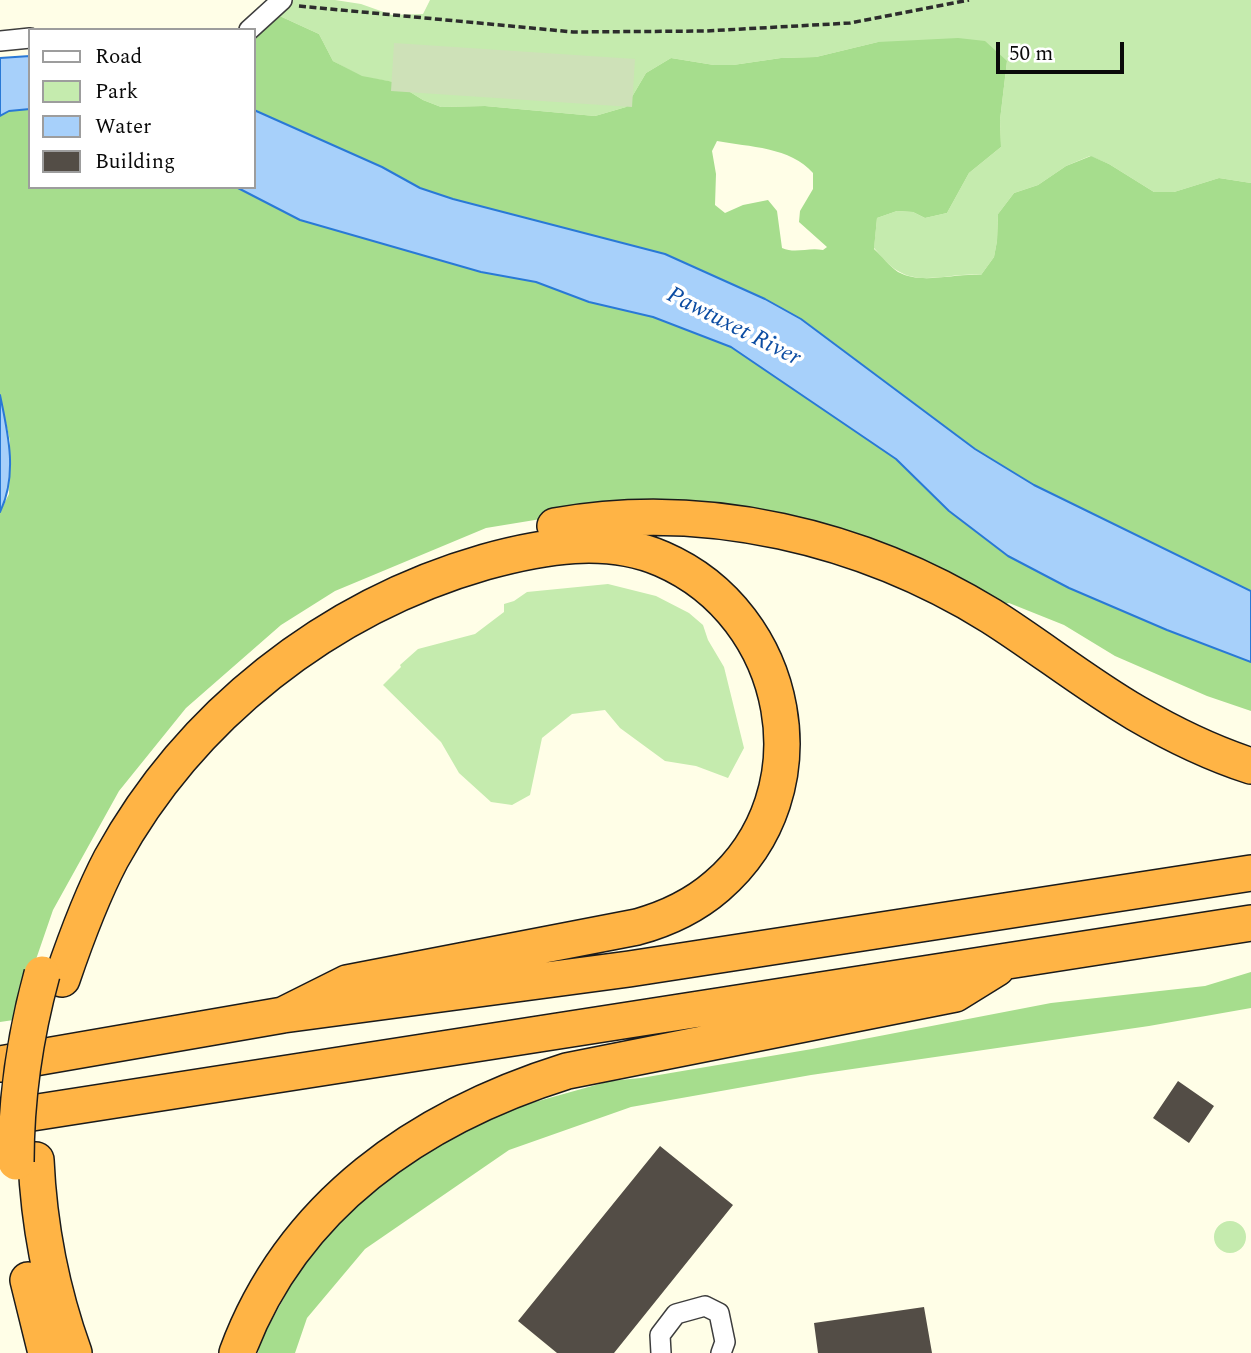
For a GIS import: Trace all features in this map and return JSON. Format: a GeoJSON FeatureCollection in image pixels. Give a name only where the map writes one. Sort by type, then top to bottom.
{"type":"FeatureCollection","features":[{"type":"Feature","properties":{"kind":"highway"},"geometry":{"type":"LineString","coordinates":[[46,1353],[26,1265],[18,1204],[35,1130],[41,1068],[51,1019],[50,947],[70,898],[112,817],[170,738],[214,692],[282,637],[320,611],[385,577],[455,550],[568,524],[641,519],[713,521],[788,533],[861,553],[967,601],[1124,706],[1159,726],[1251,766]]}},
{"type":"Feature","properties":{"kind":"highway"},"geometry":{"type":"LineString","coordinates":[[52,976],[111,860],[144,807],[186,753],[230,707],[278,665],[332,628],[363,611],[393,595],[464,568],[534,551],[596,544],[661,559],[700,581],[732,610],[758,646],[767,665],[779,704],[782,746],[777,786],[763,826],[741,860],[718,885],[688,906],[655,922],[618,932],[347,983],[283,1015]]}},
{"type":"Feature","properties":{"kind":"highway"},"geometry":{"type":"LineString","coordinates":[[0,1064],[283,1015],[629,969],[1251,873]]}},
{"type":"Feature","properties":{"kind":"highway"},"geometry":{"type":"LineString","coordinates":[[0,1118],[1251,923]]}},
{"type":"Feature","properties":{"kind":"highway"},"geometry":{"type":"LineString","coordinates":[[237,1353],[251,1318],[273,1278],[286,1257],[320,1216],[357,1181],[390,1156],[476,1105],[506,1091],[567,1070],[955,994],[1011,960]]}},
{"type":"Feature","properties":{"kind":"highway"},"geometry":{"type":"LineString","coordinates":[[26,1161],[50,1277],[74,1353]]}},
{"type":"Feature","properties":{"kind":"street"},"geometry":{"type":"LineString","coordinates":[[251,28],[282,0]]}},
{"type":"Feature","properties":{"kind":"street"},"geometry":{"type":"LineString","coordinates":[[0,41],[28,38]]}},
{"type":"Feature","properties":{"kind":"street"},"geometry":{"type":"LineString","coordinates":[[661,1353],[660,1335],[676,1314],[705,1306],[719,1313],[725,1342],[721,1353]]}},
{"type":"Feature","properties":{"kind":"path"},"geometry":{"type":"LineString","coordinates":[[305,8],[573,32],[693,31],[850,23],[968,0]]}},
{"type":"Feature","properties":{"kind":"green space"},"geometry":{"type":"Polygon","coordinates":[[[283,0],[335,0],[361,4],[392,15],[423,14],[430,0],[1251,0],[1251,183],[1219,178],[1174,192],[1154,192],[1109,164],[1090,156],[1066,166],[1038,185],[1014,193],[998,214],[994,257],[981,275],[917,278],[895,269],[874,248],[877,218],[897,211],[913,212],[925,218],[947,213],[969,173],[1001,147],[1000,120],[1007,61],[878,42],[816,57],[781,58],[733,65],[714,65],[671,58],[646,73],[626,107],[595,116],[485,106],[441,107],[423,100],[394,82],[362,77],[333,61],[319,34],[271,12],[283,0]]]}},
{"type":"Feature","properties":{"kind":"green space"},"geometry":{"type":"Polygon","coordinates":[[[271,12],[319,34],[333,61],[362,76],[394,82],[423,100],[441,107],[485,106],[595,116],[626,107],[646,73],[671,58],[714,65],[733,65],[781,58],[816,57],[878,42],[958,38],[985,41],[1007,61],[1000,120],[1001,147],[969,173],[947,213],[925,218],[913,212],[897,211],[877,218],[874,249],[898,272],[907,276],[928,278],[981,275],[994,257],[998,214],[1014,193],[1038,185],[1066,166],[1091,156],[1154,192],[1174,192],[1219,178],[1251,183],[1251,591],[1034,485],[975,449],[801,319],[765,299],[665,254],[453,199],[420,188],[382,167],[256,111],[256,28],[271,12]],[[717,141],[712,151],[716,174],[715,205],[725,213],[743,205],[768,200],[777,211],[782,248],[823,250],[827,247],[799,222],[800,211],[813,189],[813,173],[793,158],[756,147],[717,141]]]}},
{"type":"Feature","properties":{"kind":"green space"},"geometry":{"type":"Polygon","coordinates":[[[394,43],[635,59],[632,107],[391,91],[394,43]]]}},
{"type":"Feature","properties":{"kind":"green space"},"geometry":{"type":"Polygon","coordinates":[[[28,109],[28,189],[239,189],[300,220],[481,272],[536,282],[589,302],[653,317],[731,347],[896,459],[949,511],[1008,556],[1069,588],[1251,662],[1251,711],[1207,696],[1115,656],[1064,625],[1009,603],[1000,605],[979,592],[608,508],[486,528],[335,591],[281,625],[186,708],[119,791],[53,910],[22,1000],[34,1017],[0,1022],[0,512],[9,494],[10,441],[0,395],[0,116],[9,111],[28,109]]]}},
{"type":"Feature","properties":{"kind":"green space"},"geometry":{"type":"Polygon","coordinates":[[[608,584],[656,596],[689,613],[703,625],[708,640],[724,667],[744,748],[728,778],[696,766],[665,761],[620,728],[605,710],[572,714],[542,738],[530,795],[512,805],[491,802],[459,773],[441,742],[383,685],[418,649],[475,634],[504,612],[504,604],[527,592],[608,584]]]}},
{"type":"Feature","properties":{"kind":"green space"},"geometry":{"type":"Polygon","coordinates":[[[1251,972],[1251,1008],[1149,1026],[811,1075],[631,1107],[509,1150],[365,1249],[307,1318],[295,1353],[258,1353],[260,1342],[304,1264],[358,1194],[492,1114],[610,1081],[812,1049],[1051,1003],[1205,986],[1251,972]]]}},
{"type":"Feature","properties":{"kind":"green space"},"geometry":{"type":"Polygon","coordinates":[[[1230,1221],[1241,1226],[1246,1237],[1241,1248],[1230,1253],[1219,1248],[1214,1237],[1219,1226],[1230,1221]]]}},
{"type":"Feature","properties":{"kind":"water"},"geometry":{"type":"Polygon","coordinates":[[[28,56],[28,109],[9,111],[0,116],[0,58],[28,56]]]}},
{"type":"Feature","properties":{"kind":"water","name":"Pawtuxet River"},"geometry":{"type":"Polygon","coordinates":[[[256,111],[382,167],[420,188],[665,254],[765,299],[801,319],[975,449],[1034,485],[1251,591],[1251,662],[1069,588],[1008,556],[949,511],[896,459],[731,347],[653,317],[589,302],[536,282],[481,272],[300,220],[240,189],[256,189],[256,111]]]}},
{"type":"Feature","properties":{"kind":"water"},"geometry":{"type":"Polygon","coordinates":[[[0,395],[10,469],[9,483],[0,512],[0,395]]]}},
{"type":"Feature","properties":{"kind":"building"},"geometry":{"type":"Polygon","coordinates":[[[1178,1081],[1214,1106],[1189,1143],[1153,1118],[1178,1081]]]}},
{"type":"Feature","properties":{"kind":"building"},"geometry":{"type":"Polygon","coordinates":[[[660,1146],[733,1205],[614,1353],[557,1353],[518,1321],[660,1146]]]}},
{"type":"Feature","properties":{"kind":"building"},"geometry":{"type":"Polygon","coordinates":[[[924,1307],[932,1353],[818,1353],[814,1323],[924,1307]]]}}]}
